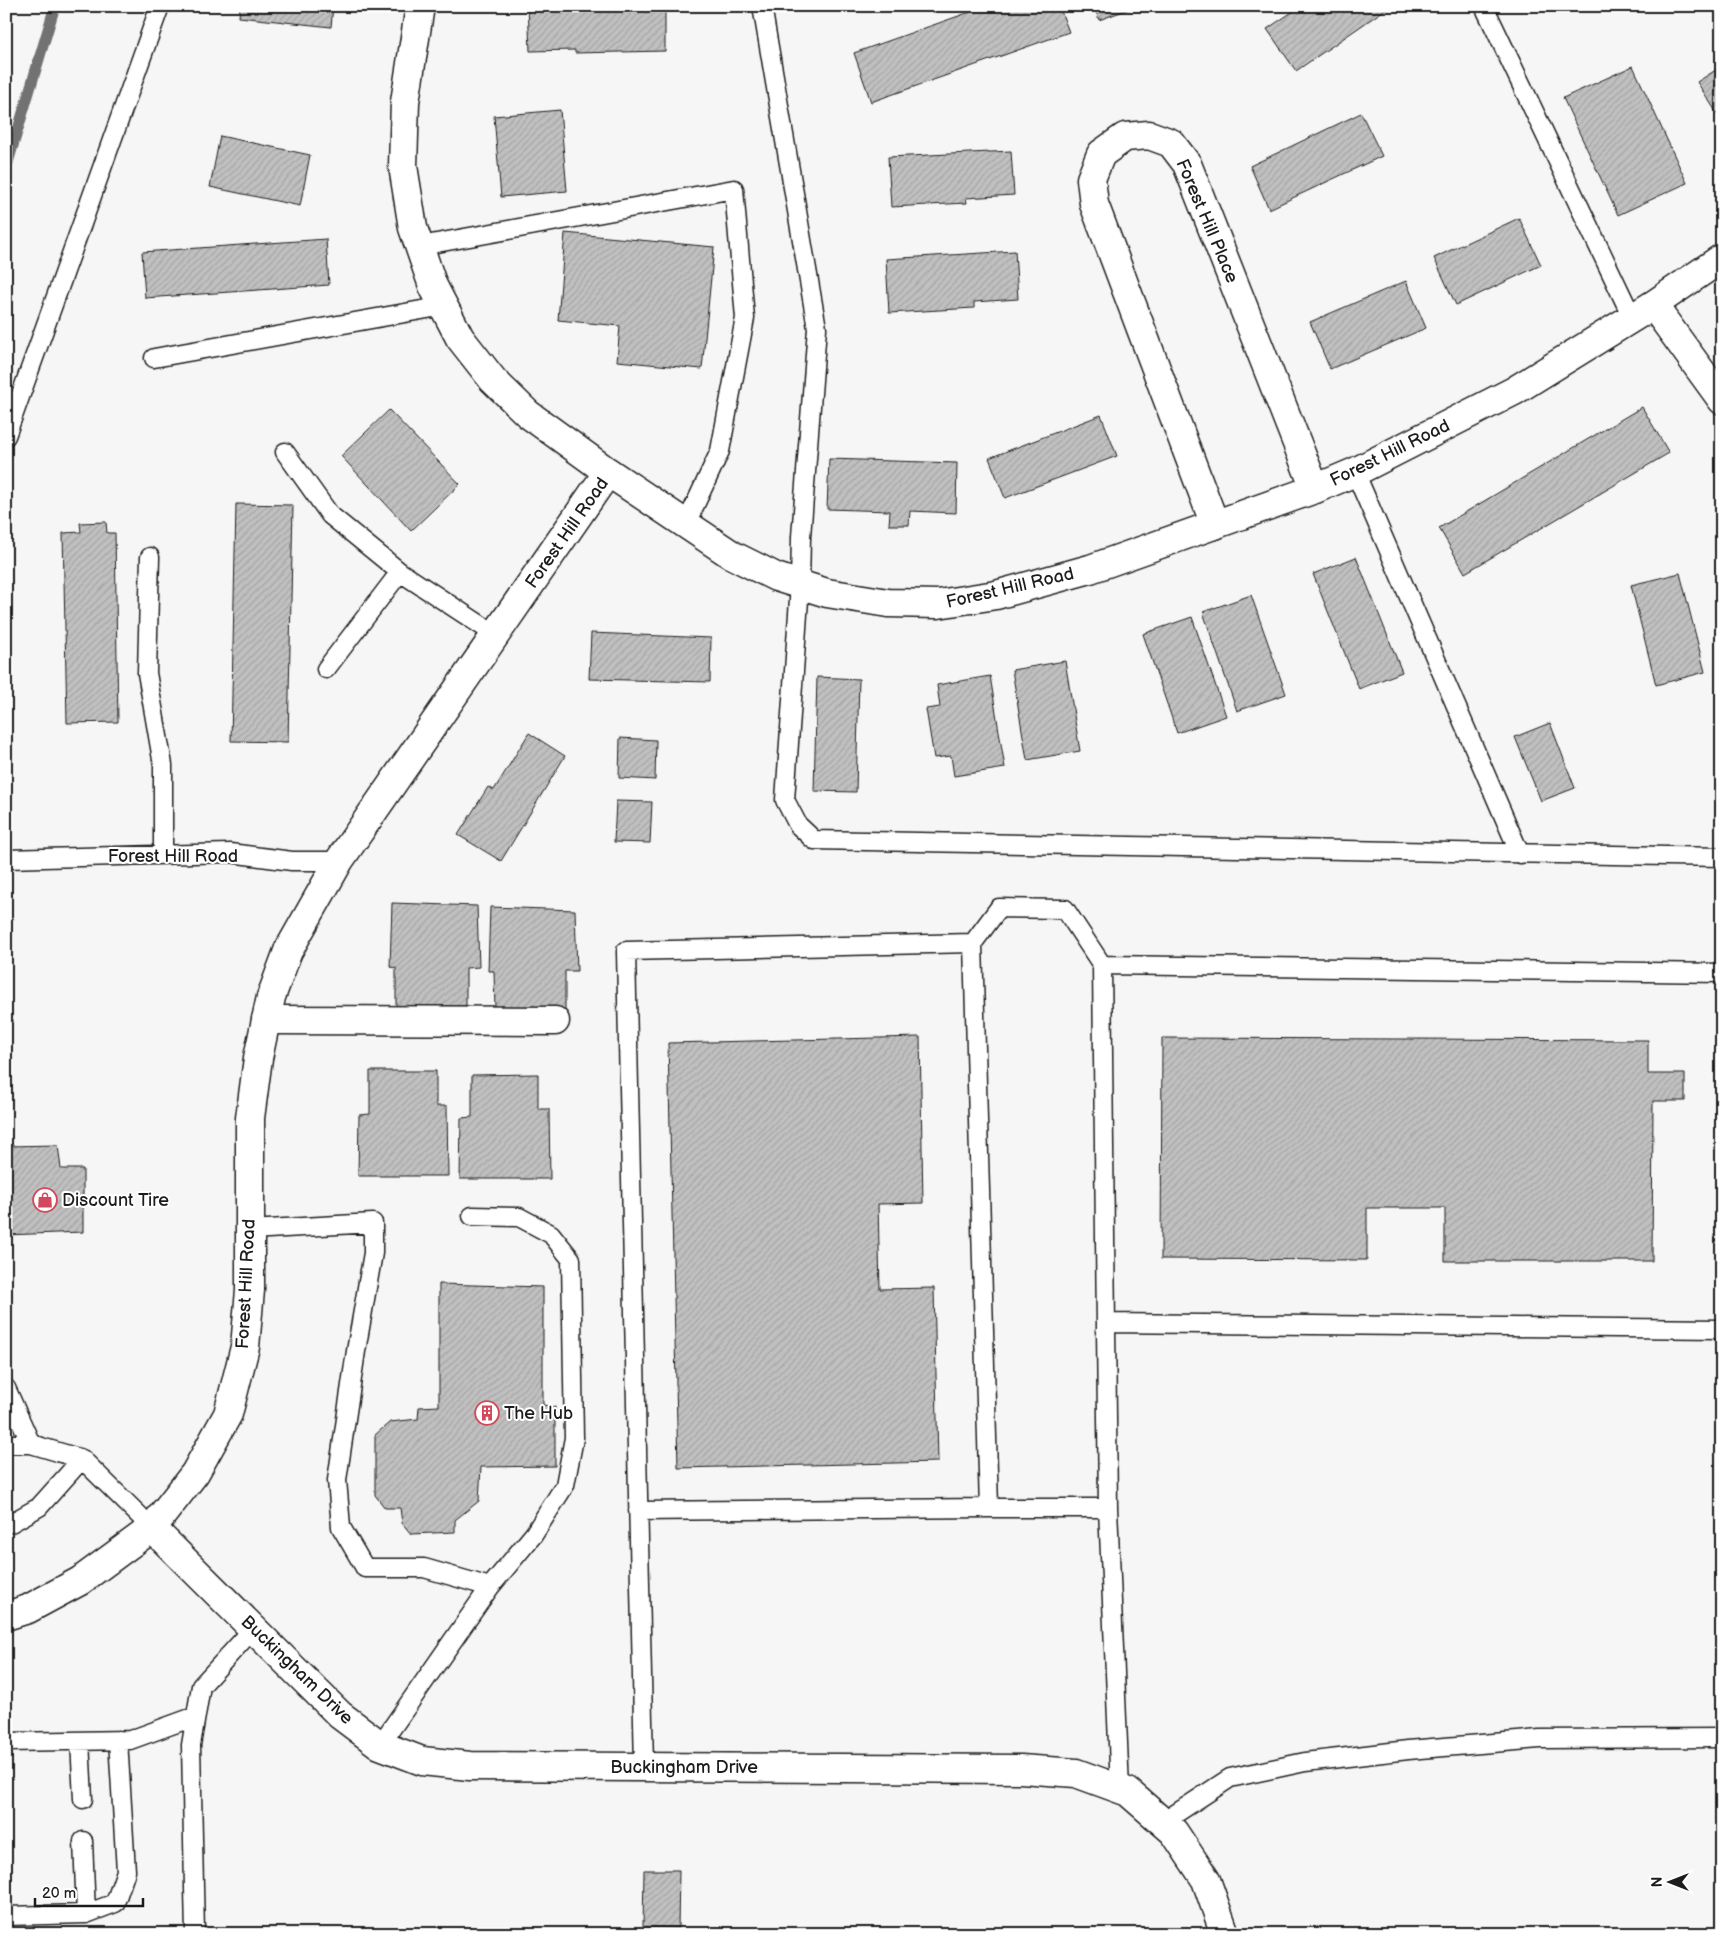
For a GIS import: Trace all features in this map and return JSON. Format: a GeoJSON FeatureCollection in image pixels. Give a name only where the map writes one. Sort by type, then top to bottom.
{"type":"FeatureCollection","features":[{"type":"Feature","properties":{"kind":"street"},"geometry":{"type":"LineString","coordinates":[[420,6],[405,102],[404,166],[413,228],[433,286],[460,338],[493,380],[528,414],[608,472]]}},
{"type":"Feature","properties":{"kind":"street","name":"Forest Hill Place"},"geometry":{"type":"LineString","coordinates":[[1215,524],[1094,204],[1091,179],[1101,154],[1125,137],[1149,134],[1171,143],[1187,164],[1315,488]]}},
{"type":"Feature","properties":{"kind":"street","name":"Forest Hill Road"},"geometry":{"type":"LineString","coordinates":[[6,1616],[28,1609],[80,1581],[152,1528],[195,1473],[228,1414],[245,1347],[250,1290],[250,1118],[258,1058],[271,997],[288,951],[339,861],[608,472],[732,555],[776,577],[800,585],[827,593],[888,604],[938,604],[996,595],[1090,569],[1356,472],[1514,391],[1642,311],[1722,258]]}},
{"type":"Feature","properties":{"kind":"street"},"geometry":{"type":"LineString","coordinates":[[1642,311],[1722,400]]}},
{"type":"Feature","properties":{"kind":"street"},"geometry":{"type":"LineString","coordinates":[[266,1020],[555,1021]]}},
{"type":"Feature","properties":{"kind":"street","name":"Buckingham Drive"},"geometry":{"type":"LineString","coordinates":[[152,1528],[340,1715],[380,1745],[422,1761],[470,1766],[1021,1769],[1076,1773],[1128,1792],[1174,1832],[1206,1880],[1225,1934]]}},
{"type":"Feature","properties":{"kind":"lane"},"geometry":{"type":"LineString","coordinates":[[6,436],[160,6]]}},
{"type":"Feature","properties":{"kind":"lane"},"geometry":{"type":"LineString","coordinates":[[762,6],[817,328],[801,537],[800,585],[785,800],[798,825],[814,840],[1722,857]]}},
{"type":"Feature","properties":{"kind":"lane"},"geometry":{"type":"LineString","coordinates":[[1484,6],[1642,311]]}},
{"type":"Feature","properties":{"kind":"lane"},"geometry":{"type":"LineString","coordinates":[[420,246],[734,189],[745,318],[720,451],[686,524]]}},
{"type":"Feature","properties":{"kind":"lane"},"geometry":{"type":"LineString","coordinates":[[154,358],[444,306]]}},
{"type":"Feature","properties":{"kind":"lane"},"geometry":{"type":"LineString","coordinates":[[285,452],[330,515],[400,572],[496,635]]}},
{"type":"Feature","properties":{"kind":"lane"},"geometry":{"type":"LineString","coordinates":[[1356,472],[1520,854]]}},
{"type":"Feature","properties":{"kind":"lane"},"geometry":{"type":"LineString","coordinates":[[150,557],[146,674],[163,765],[163,855]]}},
{"type":"Feature","properties":{"kind":"lane"},"geometry":{"type":"LineString","coordinates":[[326,669],[400,572]]}},
{"type":"Feature","properties":{"kind":"lane","name":"Forest Hill Road"},"geometry":{"type":"LineString","coordinates":[[6,859],[230,853],[292,861],[339,861]]}},
{"type":"Feature","properties":{"kind":"lane"},"geometry":{"type":"LineString","coordinates":[[988,1508],[973,943],[999,908],[1065,909],[1102,965],[1108,1508],[1120,1790]]}},
{"type":"Feature","properties":{"kind":"lane"},"geometry":{"type":"LineString","coordinates":[[644,1767],[626,951],[973,943]]}},
{"type":"Feature","properties":{"kind":"lane"},"geometry":{"type":"LineString","coordinates":[[1102,965],[1722,973]]}},
{"type":"Feature","properties":{"kind":"lane"},"geometry":{"type":"LineString","coordinates":[[380,1745],[490,1588],[534,1534],[566,1485],[574,1438],[571,1259],[551,1234],[519,1217],[472,1216]]}},
{"type":"Feature","properties":{"kind":"lane"},"geometry":{"type":"LineString","coordinates":[[250,1230],[373,1223],[373,1253],[336,1480],[341,1527],[365,1568],[424,1568],[490,1588]]}},
{"type":"Feature","properties":{"kind":"lane"},"geometry":{"type":"LineString","coordinates":[[1106,1323],[1722,1329]]}},
{"type":"Feature","properties":{"kind":"lane"},"geometry":{"type":"LineString","coordinates":[[6,1388],[31,1444]]}},
{"type":"Feature","properties":{"kind":"lane"},"geometry":{"type":"LineString","coordinates":[[6,1444],[31,1444],[82,1459],[152,1528]]}},
{"type":"Feature","properties":{"kind":"lane"},"geometry":{"type":"LineString","coordinates":[[6,1523],[12,1523],[39,1507],[82,1459]]}},
{"type":"Feature","properties":{"kind":"lane"},"geometry":{"type":"LineString","coordinates":[[638,1511],[1108,1508]]}},
{"type":"Feature","properties":{"kind":"lane"},"geometry":{"type":"LineString","coordinates":[[195,1934],[191,1745],[196,1716],[202,1686],[254,1629]]}},
{"type":"Feature","properties":{"kind":"lane"},"geometry":{"type":"LineString","coordinates":[[6,1742],[130,1740],[196,1716]]}},
{"type":"Feature","properties":{"kind":"lane"},"geometry":{"type":"LineString","coordinates":[[1163,1822],[1230,1778],[1305,1762],[1540,1739],[1722,1738]]}},
{"type":"Feature","properties":{"kind":"lane"},"geometry":{"type":"LineString","coordinates":[[6,1916],[86,1914],[115,1903],[126,1871],[118,1740]]}},
{"type":"Feature","properties":{"kind":"lane"},"geometry":{"type":"LineString","coordinates":[[80,1741],[83,1800]]}},
{"type":"Feature","properties":{"kind":"lane"},"geometry":{"type":"LineString","coordinates":[[83,1841],[86,1914]]}},
{"type":"Feature","properties":{"kind":"building"},"geometry":{"type":"Polygon","coordinates":[[[240,6],[333,6],[331,27],[239,17],[240,6]]]}},
{"type":"Feature","properties":{"kind":"building"},"geometry":{"type":"Polygon","coordinates":[[[528,6],[665,6],[665,51],[575,53],[575,50],[530,51],[528,6]]]}},
{"type":"Feature","properties":{"kind":"building"},"geometry":{"type":"Polygon","coordinates":[[[987,6],[1059,6],[1069,32],[871,102],[854,53],[987,6]]]}},
{"type":"Feature","properties":{"kind":"building"},"geometry":{"type":"Polygon","coordinates":[[[1094,6],[1137,6],[1099,20],[1094,6]]]}},
{"type":"Feature","properties":{"kind":"building"},"geometry":{"type":"Polygon","coordinates":[[[1301,6],[1390,6],[1296,71],[1267,29],[1301,6]]]}},
{"type":"Feature","properties":{"kind":"building"},"geometry":{"type":"Polygon","coordinates":[[[1633,66],[1687,183],[1618,215],[1563,98],[1633,66]]]}},
{"type":"Feature","properties":{"kind":"building"},"geometry":{"type":"Polygon","coordinates":[[[1722,66],[1722,121],[1697,82],[1722,66]]]}},
{"type":"Feature","properties":{"kind":"building"},"geometry":{"type":"Polygon","coordinates":[[[560,110],[567,191],[501,197],[494,116],[560,110]]]}},
{"type":"Feature","properties":{"kind":"building"},"geometry":{"type":"Polygon","coordinates":[[[1361,113],[1382,156],[1269,209],[1250,166],[1361,113]]]}},
{"type":"Feature","properties":{"kind":"building"},"geometry":{"type":"Polygon","coordinates":[[[220,136],[310,155],[300,206],[210,187],[220,136]]]}},
{"type":"Feature","properties":{"kind":"building"},"geometry":{"type":"Polygon","coordinates":[[[1011,151],[1014,195],[966,198],[967,203],[891,207],[888,157],[1011,151]]]}},
{"type":"Feature","properties":{"kind":"building"},"geometry":{"type":"Polygon","coordinates":[[[1519,218],[1541,265],[1456,305],[1434,258],[1519,218]]]}},
{"type":"Feature","properties":{"kind":"building"},"geometry":{"type":"Polygon","coordinates":[[[565,233],[714,247],[702,369],[617,361],[620,326],[558,320],[565,233]]]}},
{"type":"Feature","properties":{"kind":"building"},"geometry":{"type":"Polygon","coordinates":[[[326,239],[329,285],[145,298],[142,252],[326,239]]]}},
{"type":"Feature","properties":{"kind":"building"},"geometry":{"type":"Polygon","coordinates":[[[1015,251],[1018,299],[974,302],[974,308],[889,313],[886,259],[1015,251]]]}},
{"type":"Feature","properties":{"kind":"building"},"geometry":{"type":"Polygon","coordinates":[[[1406,281],[1426,328],[1330,369],[1310,322],[1406,281]]]}},
{"type":"Feature","properties":{"kind":"building"},"geometry":{"type":"Polygon","coordinates":[[[1642,407],[1669,453],[1465,573],[1439,528],[1642,407]]]}},
{"type":"Feature","properties":{"kind":"building"},"geometry":{"type":"Polygon","coordinates":[[[389,410],[460,484],[411,531],[341,456],[389,410]]]}},
{"type":"Feature","properties":{"kind":"building"},"geometry":{"type":"Polygon","coordinates":[[[1101,415],[1117,456],[1005,498],[989,458],[1101,415]]]}},
{"type":"Feature","properties":{"kind":"building"},"geometry":{"type":"Polygon","coordinates":[[[829,459],[957,463],[956,513],[910,511],[909,525],[889,525],[890,511],[827,509],[829,459]]]}},
{"type":"Feature","properties":{"kind":"building"},"geometry":{"type":"Polygon","coordinates":[[[236,504],[293,505],[288,742],[231,741],[236,504]]]}},
{"type":"Feature","properties":{"kind":"building"},"geometry":{"type":"Polygon","coordinates":[[[106,522],[107,533],[115,533],[118,722],[67,723],[63,533],[81,532],[80,523],[106,522]]]}},
{"type":"Feature","properties":{"kind":"building"},"geometry":{"type":"Polygon","coordinates":[[[1356,557],[1402,672],[1359,689],[1313,574],[1356,557]]]}},
{"type":"Feature","properties":{"kind":"building"},"geometry":{"type":"Polygon","coordinates":[[[1680,573],[1705,672],[1656,685],[1631,585],[1680,573]]]}},
{"type":"Feature","properties":{"kind":"building"},"geometry":{"type":"Polygon","coordinates":[[[1251,595],[1286,694],[1237,711],[1203,612],[1251,595]]]}},
{"type":"Feature","properties":{"kind":"building"},"geometry":{"type":"Polygon","coordinates":[[[1192,617],[1226,716],[1177,733],[1143,634],[1192,617]]]}},
{"type":"Feature","properties":{"kind":"building"},"geometry":{"type":"Polygon","coordinates":[[[591,633],[711,638],[710,682],[589,679],[591,633]]]}},
{"type":"Feature","properties":{"kind":"building"},"geometry":{"type":"Polygon","coordinates":[[[1065,661],[1080,751],[1027,760],[1012,670],[1065,661]]]}},
{"type":"Feature","properties":{"kind":"building"},"geometry":{"type":"Polygon","coordinates":[[[990,676],[1005,768],[954,776],[951,756],[934,758],[926,709],[940,707],[937,685],[990,676]]]}},
{"type":"Feature","properties":{"kind":"building"},"geometry":{"type":"Polygon","coordinates":[[[817,677],[859,679],[856,792],[814,791],[817,677]]]}},
{"type":"Feature","properties":{"kind":"building"},"geometry":{"type":"Polygon","coordinates":[[[1550,723],[1575,788],[1541,801],[1515,737],[1550,723]]]}},
{"type":"Feature","properties":{"kind":"building"},"geometry":{"type":"Polygon","coordinates":[[[529,733],[565,756],[501,861],[458,835],[488,787],[494,790],[529,733]]]}},
{"type":"Feature","properties":{"kind":"building"},"geometry":{"type":"Polygon","coordinates":[[[620,738],[656,740],[655,780],[619,778],[620,738]]]}},
{"type":"Feature","properties":{"kind":"building"},"geometry":{"type":"Polygon","coordinates":[[[616,801],[652,802],[650,843],[614,842],[616,801]]]}},
{"type":"Feature","properties":{"kind":"building"},"geometry":{"type":"Polygon","coordinates":[[[392,903],[477,906],[479,967],[466,968],[466,1006],[396,1006],[396,968],[390,967],[392,903]]]}},
{"type":"Feature","properties":{"kind":"building"},"geometry":{"type":"Polygon","coordinates":[[[490,907],[575,910],[577,971],[565,971],[565,1010],[495,1009],[494,971],[488,971],[490,907]]]}},
{"type":"Feature","properties":{"kind":"building"},"geometry":{"type":"Polygon","coordinates":[[[920,1037],[923,1203],[878,1204],[880,1289],[934,1288],[938,1462],[678,1468],[668,1043],[920,1037]]]}},
{"type":"Feature","properties":{"kind":"building"},"geometry":{"type":"Polygon","coordinates":[[[1162,1038],[1648,1040],[1648,1074],[1685,1074],[1685,1101],[1653,1101],[1652,1261],[1445,1261],[1445,1208],[1367,1208],[1367,1260],[1161,1259],[1162,1038]]]}},
{"type":"Feature","properties":{"kind":"building"},"geometry":{"type":"Polygon","coordinates":[[[370,1071],[436,1071],[436,1106],[447,1106],[448,1176],[358,1176],[359,1115],[370,1114],[370,1071]]]}},
{"type":"Feature","properties":{"kind":"building"},"geometry":{"type":"Polygon","coordinates":[[[538,1074],[538,1109],[549,1109],[550,1179],[460,1179],[461,1118],[472,1117],[472,1075],[538,1074]]]}},
{"type":"Feature","properties":{"kind":"building","name":"Discount Tire"},"geometry":{"type":"Polygon","coordinates":[[[58,1145],[61,1169],[83,1169],[83,1232],[6,1235],[6,1146],[58,1145]]]}},
{"type":"Feature","properties":{"kind":"building","name":"The Hub"},"geometry":{"type":"Polygon","coordinates":[[[439,1284],[543,1287],[543,1405],[555,1407],[555,1466],[481,1467],[479,1501],[455,1520],[455,1532],[411,1534],[402,1523],[400,1508],[385,1508],[375,1495],[375,1435],[390,1422],[418,1419],[419,1407],[439,1406],[439,1284]]]}},
{"type":"Feature","properties":{"kind":"building"},"geometry":{"type":"Polygon","coordinates":[[[644,1870],[679,1870],[678,1928],[643,1927],[644,1870]]]}},
{"type":"Feature","properties":{"kind":"waterway"},"geometry":{"type":"LineString","coordinates":[[6,169],[55,6]]}},
{"type":"Feature","properties":{"kind":"place","name":"Discount Tire"},"geometry":{"type":"Point","coordinates":[45,1200]}},
{"type":"Feature","properties":{"kind":"place","name":"The Hub"},"geometry":{"type":"Point","coordinates":[487,1413]}}]}
